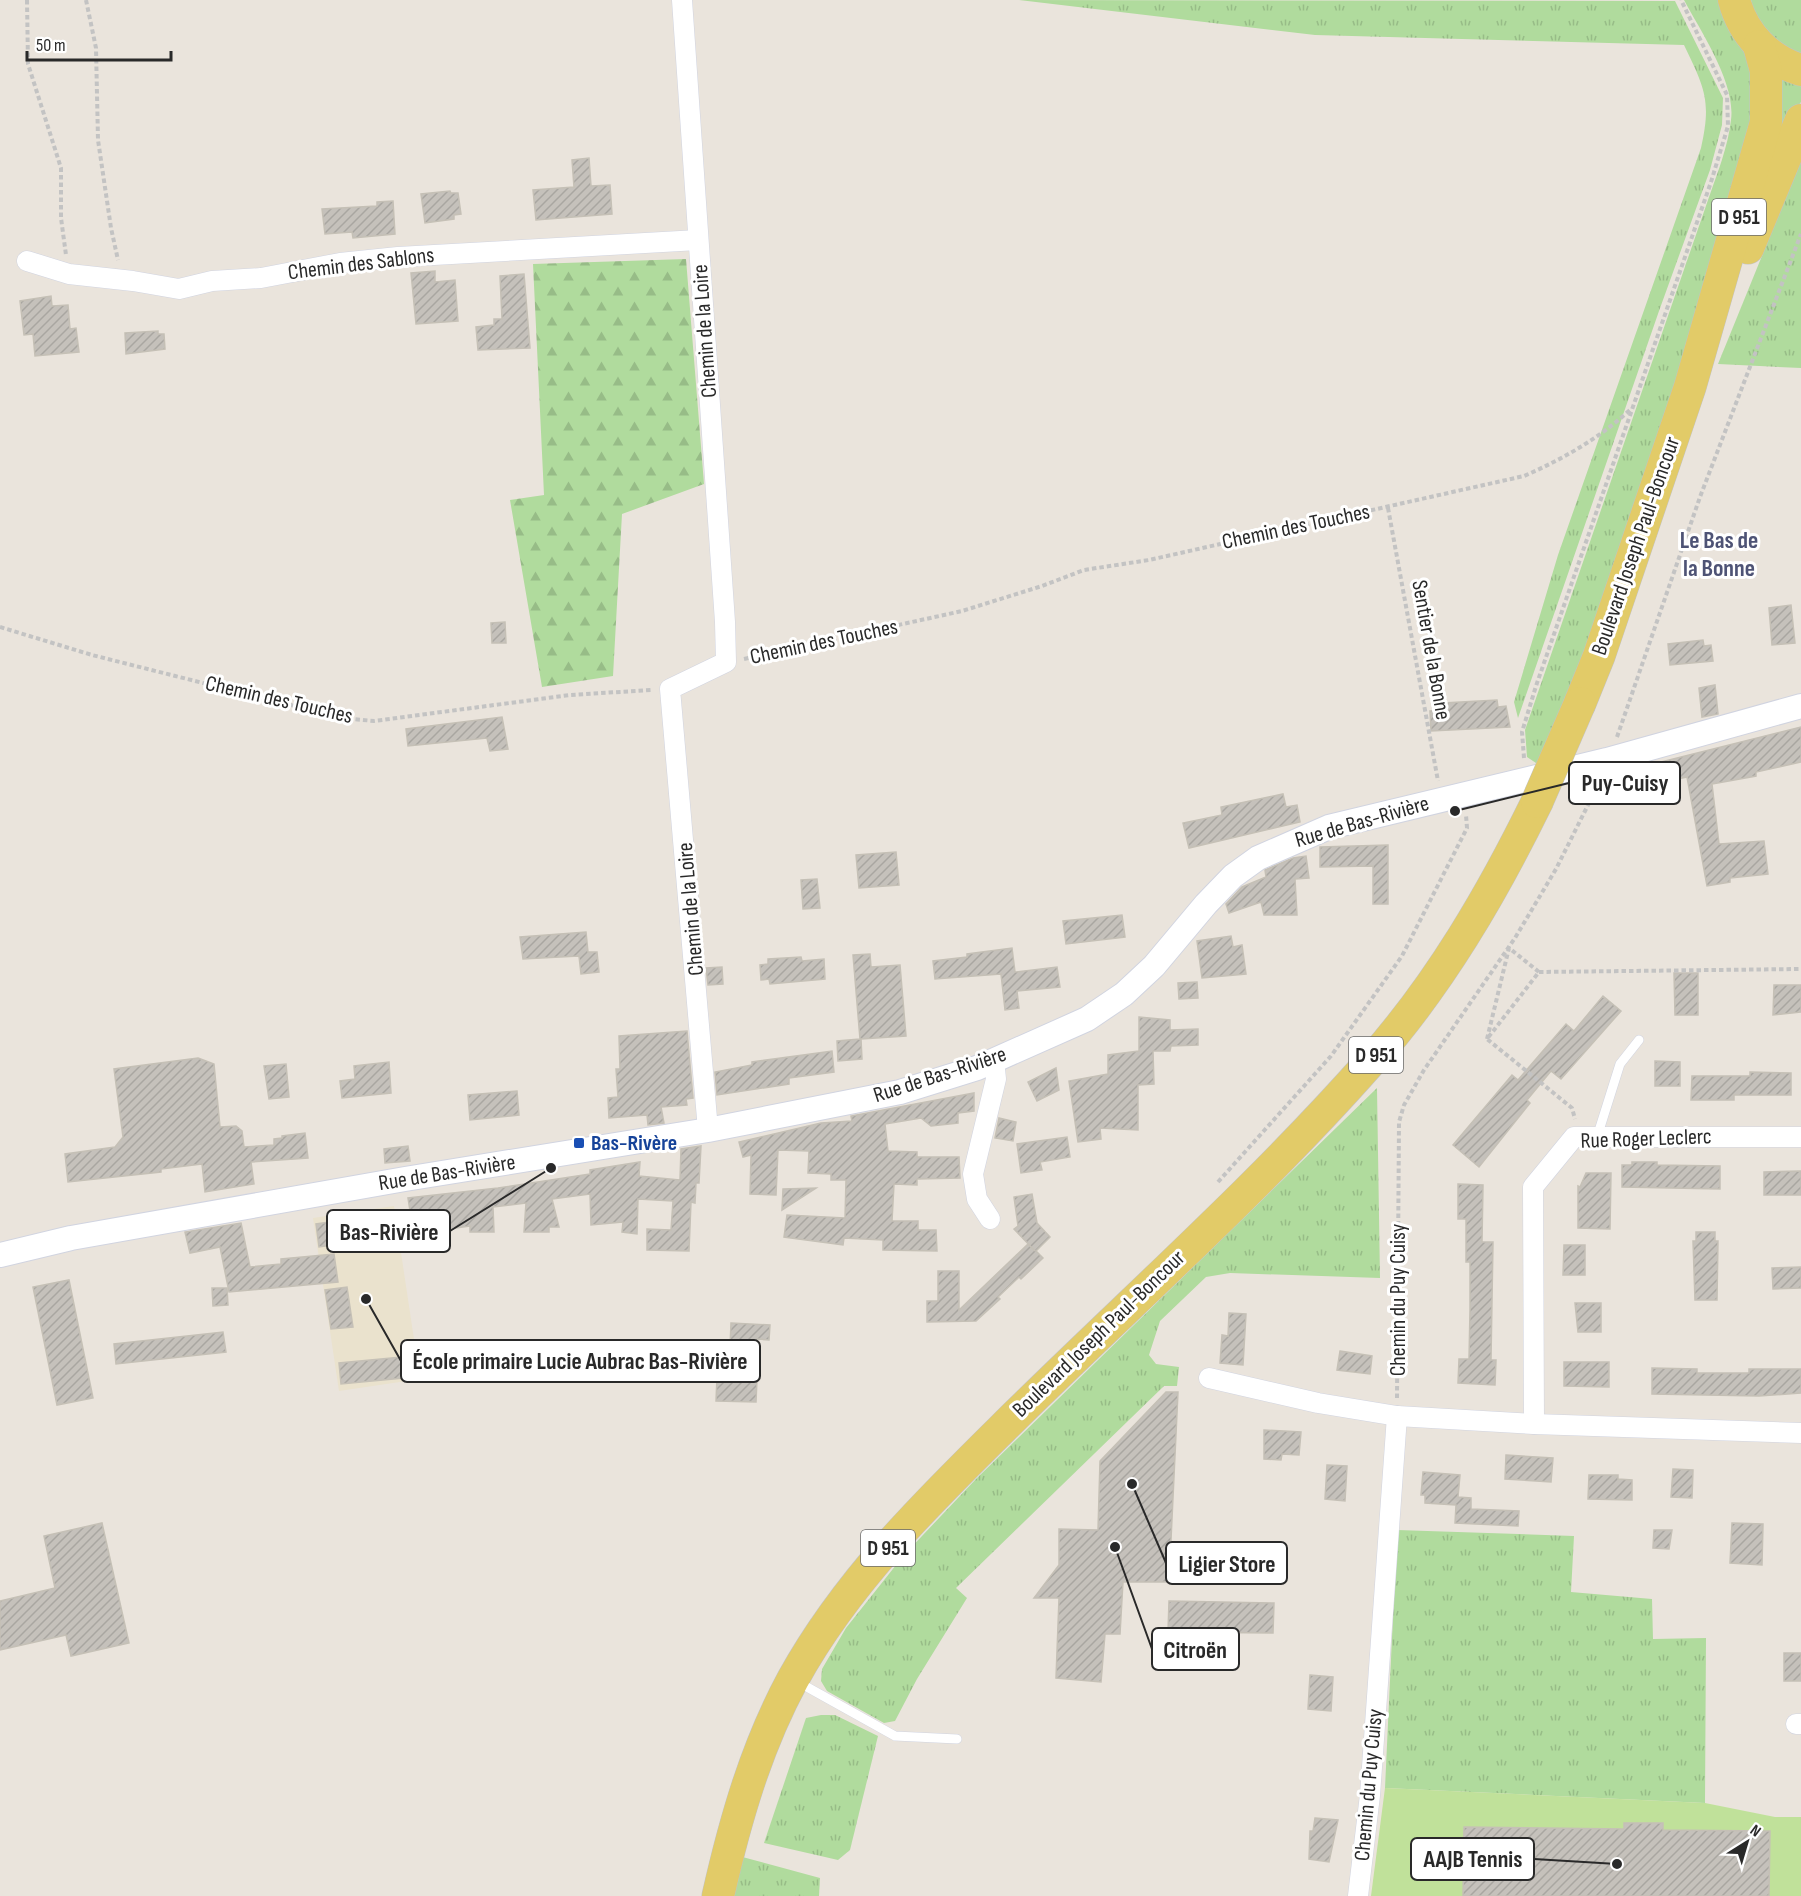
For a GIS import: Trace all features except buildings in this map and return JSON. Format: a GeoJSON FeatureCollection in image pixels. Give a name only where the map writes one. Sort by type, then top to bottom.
{"type":"FeatureCollection","features":[{"type":"Feature","properties":{"kind":"main road"},"geometry":{"type":"LineString","coordinates":[[1734,0],[1746,30],[1759,45],[1784,65],[1801,70]]}},
{"type":"Feature","properties":{"kind":"main road","name":"Boulevard Joseph Paul-Boncour"},"geometry":{"type":"LineString","coordinates":[[718,1896],[736,1820],[753,1767],[793,1679],[827,1625],[866,1572],[944,1485],[1259,1179],[1373,1059],[1450,956],[1482,908],[1531,790],[1580,703],[1599,656],[1690,387],[1766,122],[1766,71],[1759,45]]}},
{"type":"Feature","properties":{"kind":"main road","name":"Boulevard Joseph Paul-Boncour"},"geometry":{"type":"LineString","coordinates":[[1690,387],[1801,120]]}},
{"type":"Feature","properties":{"kind":"street","name":"Chemin de la Loire"},"geometry":{"type":"LineString","coordinates":[[682,0],[726,662]]}},
{"type":"Feature","properties":{"kind":"street","name":"Chemin des Sablons"},"geometry":{"type":"LineString","coordinates":[[27,261],[69,274],[179,289],[212,282],[261,278],[340,263],[398,257],[698,240]]}},
{"type":"Feature","properties":{"kind":"street","name":"Chemin des Touches"},"geometry":{"type":"LineString","coordinates":[[670,689],[726,662]]}},
{"type":"Feature","properties":{"kind":"street","name":"Chemin de la Loire"},"geometry":{"type":"LineString","coordinates":[[670,689],[708,1130]]}},
{"type":"Feature","properties":{"kind":"street","name":"Rue de Bas-Rivière"},"geometry":{"type":"LineString","coordinates":[[0,1255],[71,1238],[405,1179],[708,1130],[900,1092],[994,1060],[1088,1019],[1124,994],[1154,966],[1206,904],[1233,876],[1258,858],[1329,827],[1452,797],[1531,790],[1607,760],[1801,706]]}},
{"type":"Feature","properties":{"kind":"street"},"geometry":{"type":"LineString","coordinates":[[990,1219],[977,1199],[973,1174],[996,1079],[994,1060]]}},
{"type":"Feature","properties":{"kind":"street","name":"Rue Roger Leclerc"},"geometry":{"type":"LineString","coordinates":[[1534,1424],[1533,1187],[1574,1137],[1801,1137]]}},
{"type":"Feature","properties":{"kind":"street"},"geometry":{"type":"LineString","coordinates":[[1209,1378],[1318,1403],[1397,1416],[1534,1424],[1801,1433]]}},
{"type":"Feature","properties":{"kind":"street","name":"Chemin du Puy Cuisy"},"geometry":{"type":"LineString","coordinates":[[1358,1896],[1370,1795],[1397,1416]]}},
{"type":"Feature","properties":{"kind":"lane"},"geometry":{"type":"LineString","coordinates":[[1596,1137],[1620,1064],[1639,1040]]}},
{"type":"Feature","properties":{"kind":"lane"},"geometry":{"type":"LineString","coordinates":[[793,1679],[895,1737],[957,1738]]}},
{"type":"Feature","properties":{"kind":"path"},"geometry":{"type":"LineString","coordinates":[[27,0],[28,64],[61,168],[61,218],[69,274]]}},
{"type":"Feature","properties":{"kind":"path"},"geometry":{"type":"LineString","coordinates":[[86,0],[96,48],[101,162],[111,228],[124,280]]}},
{"type":"Feature","properties":{"kind":"path"},"geometry":{"type":"LineString","coordinates":[[1531,790],[1522,732],[1630,410],[1711,182],[1728,126],[1727,95],[1681,0]]}},
{"type":"Feature","properties":{"kind":"path","name":"Chemin du Puy Cuisy"},"geometry":{"type":"LineString","coordinates":[[1397,1416],[1399,1122],[1404,1105],[1424,1070],[1509,948],[1556,868],[1603,775],[1700,497],[1801,234]]}},
{"type":"Feature","properties":{"kind":"path","name":"Chemin des Touches"},"geometry":{"type":"LineString","coordinates":[[726,662],[813,646],[962,611],[1084,570],[1149,560],[1524,476],[1571,454],[1611,427],[1630,410]]}},
{"type":"Feature","properties":{"kind":"path","name":"Sentier de la Bonne"},"geometry":{"type":"LineString","coordinates":[[1213,1188],[1331,1056],[1402,956],[1467,828],[1466,807],[1452,797],[1388,507]]}},
{"type":"Feature","properties":{"kind":"path","name":"Chemin des Touches"},"geometry":{"type":"LineString","coordinates":[[0,627],[92,655],[342,718],[374,721],[570,695],[670,689]]}},
{"type":"Feature","properties":{"kind":"path"},"geometry":{"type":"LineString","coordinates":[[1487,1039],[1509,948],[1539,972],[1801,969]]}},
{"type":"Feature","properties":{"kind":"path"},"geometry":{"type":"LineString","coordinates":[[1487,1039],[1539,972]]}},
{"type":"Feature","properties":{"kind":"path"},"geometry":{"type":"LineString","coordinates":[[1487,1039],[1572,1108],[1576,1124],[1574,1137]]}},
{"type":"Feature","properties":{"kind":"shaded area"},"geometry":{"type":"Polygon","coordinates":[[[394,1206],[420,1379],[339,1391],[313,1218],[394,1206]]]}},
{"type":"Feature","properties":{"kind":"green space"},"geometry":{"type":"Polygon","coordinates":[[[1019,0],[1675,1],[1723,98],[1722,125],[1710,170],[1518,718],[1514,702],[1558,555],[1701,148],[1706,105],[1697,72],[1684,45],[1315,35],[1019,0]]]}},
{"type":"Feature","properties":{"kind":"green space"},"geometry":{"type":"Polygon","coordinates":[[[1684,0],[1718,0],[1754,72],[1761,96],[1653,463],[1567,698],[1539,765],[1527,757],[1525,730],[1730,130],[1731,106],[1723,74],[1684,0]]]}},
{"type":"Feature","properties":{"kind":"green space"},"geometry":{"type":"Polygon","coordinates":[[[1751,0],[1801,0],[1801,55],[1784,46],[1769,34],[1757,18],[1751,0]]]}},
{"type":"Feature","properties":{"kind":"green space"},"geometry":{"type":"Polygon","coordinates":[[[1785,79],[1801,85],[1801,102],[1766,153],[1780,80],[1785,79]]]}},
{"type":"Feature","properties":{"kind":"green space"},"geometry":{"type":"Polygon","coordinates":[[[1801,160],[1801,368],[1718,364],[1801,160]]]}},
{"type":"Feature","properties":{"kind":"green space"},"geometry":{"type":"Polygon","coordinates":[[[686,259],[704,484],[622,514],[613,676],[542,687],[510,500],[544,495],[533,264],[686,259]]]}},
{"type":"Feature","properties":{"kind":"green space"},"geometry":{"type":"Polygon","coordinates":[[[1377,1088],[1380,1278],[1230,1273],[1206,1277],[1160,1321],[1149,1355],[1156,1364],[1179,1367],[1177,1386],[1164,1386],[956,1588],[967,1598],[917,1679],[895,1721],[884,1723],[827,1691],[821,1681],[822,1669],[846,1628],[904,1555],[976,1479],[1377,1088]]]}},
{"type":"Feature","properties":{"kind":"green space"},"geometry":{"type":"Polygon","coordinates":[[[1397,1530],[1574,1536],[1571,1592],[1652,1599],[1653,1639],[1706,1638],[1705,1803],[1385,1788],[1397,1530]]]}},
{"type":"Feature","properties":{"kind":"green space"},"geometry":{"type":"Polygon","coordinates":[[[835,1715],[878,1736],[850,1850],[838,1860],[764,1843],[806,1718],[835,1715]]]}},
{"type":"Feature","properties":{"kind":"green space"},"geometry":{"type":"Polygon","coordinates":[[[1385,1788],[1705,1803],[1775,1817],[1801,1817],[1801,1896],[1371,1896],[1385,1788]]]}},
{"type":"Feature","properties":{"kind":"green space"},"geometry":{"type":"Polygon","coordinates":[[[735,1855],[820,1878],[819,1896],[728,1896],[735,1855]]]}},
{"type":"Feature","properties":{"kind":"place","name":"Puy-Cuisy"},"geometry":{"type":"Point","coordinates":[1455,811]}},
{"type":"Feature","properties":{"kind":"place","name":"Bas-Rivère"},"geometry":{"type":"Point","coordinates":[579,1143]}},
{"type":"Feature","properties":{"kind":"place","name":"Bas-Rivière"},"geometry":{"type":"Point","coordinates":[551,1168]}},
{"type":"Feature","properties":{"kind":"place","name":"École primaire Lucie Aubrac Bas-Rivière"},"geometry":{"type":"Point","coordinates":[366,1299]}},
{"type":"Feature","properties":{"kind":"place","name":"Ligier Store"},"geometry":{"type":"Point","coordinates":[1132,1484]}},
{"type":"Feature","properties":{"kind":"place","name":"Citroën"},"geometry":{"type":"Point","coordinates":[1115,1547]}},
{"type":"Feature","properties":{"kind":"place","name":"AAJB Tennis"},"geometry":{"type":"Point","coordinates":[1617,1864]}},
{"type":"Feature","properties":{"kind":"district","name":"Le Bas de la Bonne"},"geometry":{"type":"Point","coordinates":[1719,554]}}]}
